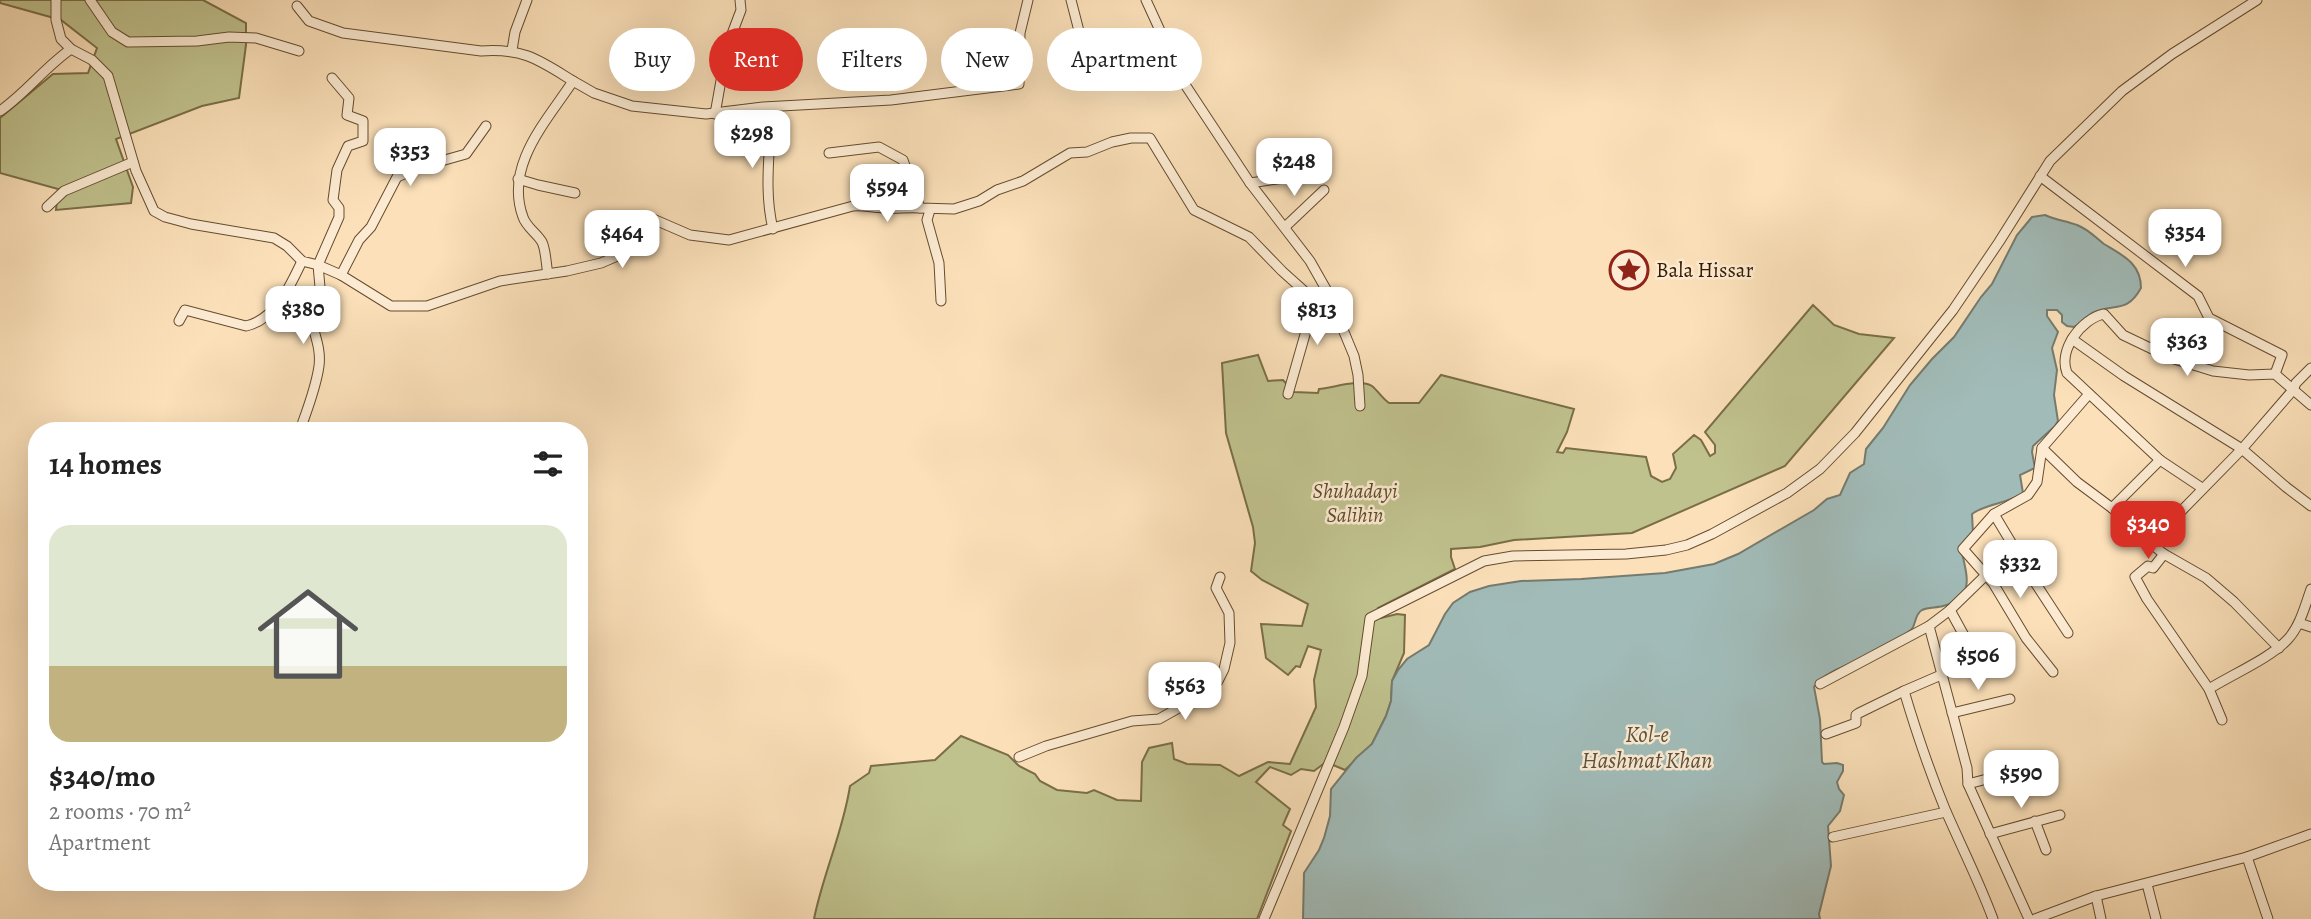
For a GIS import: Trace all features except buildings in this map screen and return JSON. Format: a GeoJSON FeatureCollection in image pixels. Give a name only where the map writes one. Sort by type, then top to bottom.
{"type":"FeatureCollection","features":[{"type":"Feature","properties":{"kind":"street"},"geometry":{"type":"LineString","coordinates":[[56,0],[56,20],[61,39],[108,76],[133,162],[154,211],[165,217],[191,223],[274,238],[302,261],[341,275],[391,306],[418,307],[500,281],[601,263],[615,257],[653,219],[690,235],[729,240],[853,206],[954,209],[1023,181],[1070,153],[1087,152],[1131,138],[1150,138],[1194,210],[1250,237],[1322,307]]}},
{"type":"Feature","properties":{"kind":"street"},"geometry":{"type":"LineString","coordinates":[[90,0],[112,32],[128,42],[256,38],[299,51]]}},
{"type":"Feature","properties":{"kind":"street"},"geometry":{"type":"LineString","coordinates":[[512,50],[527,0]]}},
{"type":"Feature","properties":{"kind":"street"},"geometry":{"type":"LineString","coordinates":[[734,28],[741,10],[740,0]]}},
{"type":"Feature","properties":{"kind":"street"},"geometry":{"type":"LineString","coordinates":[[297,6],[309,21],[343,33],[481,51],[512,50],[526,54],[594,93],[632,106],[715,114],[771,107],[891,100],[1019,84],[1020,33],[1028,0]]}},
{"type":"Feature","properties":{"kind":"street"},"geometry":{"type":"LineString","coordinates":[[1072,0],[1079,28]]}},
{"type":"Feature","properties":{"kind":"street"},"geometry":{"type":"LineString","coordinates":[[1264,919],[1344,727],[1362,676],[1370,618],[1484,561],[1513,556],[1626,554],[1666,550],[1687,545],[1712,534],[1787,493],[1821,469],[1855,433],[1952,310],[2050,161],[2122,91],[2172,54],[2258,0]]}},
{"type":"Feature","properties":{"kind":"street"},"geometry":{"type":"LineString","coordinates":[[1151,1],[1184,83],[1250,183],[1310,261],[1328,294],[1354,356],[1359,375],[1360,406]]}},
{"type":"Feature","properties":{"kind":"street"},"geometry":{"type":"LineString","coordinates":[[0,111],[12,103],[55,60],[71,49]]}},
{"type":"Feature","properties":{"kind":"street"},"geometry":{"type":"LineString","coordinates":[[302,422],[319,367],[319,353],[309,311],[313,296],[320,287],[318,265],[339,216],[339,208],[333,200],[337,170],[348,146],[363,141],[363,121],[348,115],[349,98],[332,78]]}},
{"type":"Feature","properties":{"kind":"street"},"geometry":{"type":"LineString","coordinates":[[548,274],[542,241],[524,220],[517,198],[518,179],[523,162],[542,124],[551,116],[573,81]]}},
{"type":"Feature","properties":{"kind":"street"},"geometry":{"type":"LineString","coordinates":[[715,114],[719,91]]}},
{"type":"Feature","properties":{"kind":"street"},"geometry":{"type":"LineString","coordinates":[[771,107],[767,162],[773,229]]}},
{"type":"Feature","properties":{"kind":"street"},"geometry":{"type":"LineString","coordinates":[[341,275],[359,240],[371,227],[397,177],[420,167],[466,155],[486,126]]}},
{"type":"Feature","properties":{"kind":"street"},"geometry":{"type":"LineString","coordinates":[[829,153],[879,147],[903,160],[925,209],[939,263],[941,301]]}},
{"type":"Feature","properties":{"kind":"street"},"geometry":{"type":"LineString","coordinates":[[1250,183],[1284,178],[1318,151]]}},
{"type":"Feature","properties":{"kind":"street"},"geometry":{"type":"LineString","coordinates":[[47,206],[64,191],[133,162]]}},
{"type":"Feature","properties":{"kind":"street"},"geometry":{"type":"LineString","coordinates":[[2040,176],[2198,296],[2209,318],[2282,355],[2275,374]]}},
{"type":"Feature","properties":{"kind":"street"},"geometry":{"type":"LineString","coordinates":[[518,179],[575,193]]}},
{"type":"Feature","properties":{"kind":"street"},"geometry":{"type":"LineString","coordinates":[[1285,227],[1324,190]]}},
{"type":"Feature","properties":{"kind":"street"},"geometry":{"type":"LineString","coordinates":[[179,321],[185,310],[246,326],[253,324],[274,309],[288,290],[302,261]]}},
{"type":"Feature","properties":{"kind":"street"},"geometry":{"type":"LineString","coordinates":[[1288,394],[1306,331],[1328,294]]}},
{"type":"Feature","properties":{"kind":"street"},"geometry":{"type":"LineString","coordinates":[[2202,488],[2160,460],[2067,373],[2064,354],[2073,339],[2094,317],[2104,314],[2123,335],[2172,358],[2213,370],[2249,375],[2275,374],[2311,405]]}},
{"type":"Feature","properties":{"kind":"street"},"geometry":{"type":"LineString","coordinates":[[2073,339],[2124,376],[2242,449],[2311,506]]}},
{"type":"Feature","properties":{"kind":"street"},"geometry":{"type":"LineString","coordinates":[[2150,543],[2242,449],[2311,368]]}},
{"type":"Feature","properties":{"kind":"street"},"geometry":{"type":"LineString","coordinates":[[2053,672],[2026,638],[1993,583],[1963,549],[1994,514],[2028,495],[2036,482],[2042,448],[2090,394]]}},
{"type":"Feature","properties":{"kind":"street"},"geometry":{"type":"LineString","coordinates":[[2042,448],[2077,482],[2112,508],[2150,543],[2206,578],[2234,602],[2278,648]]}},
{"type":"Feature","properties":{"kind":"street"},"geometry":{"type":"LineString","coordinates":[[2112,508],[2160,460]]}},
{"type":"Feature","properties":{"kind":"street"},"geometry":{"type":"LineString","coordinates":[[1994,514],[2068,632]]}},
{"type":"Feature","properties":{"kind":"street"},"geometry":{"type":"LineString","coordinates":[[2164,554],[2153,568],[2148,566],[2135,577],[2147,599],[2209,689],[2222,720]]}},
{"type":"Feature","properties":{"kind":"street"},"geometry":{"type":"LineString","coordinates":[[1820,684],[1929,626],[1986,575]]}},
{"type":"Feature","properties":{"kind":"street"},"geometry":{"type":"LineString","coordinates":[[1019,758],[1046,746],[1132,722],[1159,719],[1207,692],[1218,681],[1230,643],[1229,613],[1216,588],[1220,577]]}},
{"type":"Feature","properties":{"kind":"street"},"geometry":{"type":"LineString","coordinates":[[2209,689],[2290,638],[2299,623],[2311,589]]}},
{"type":"Feature","properties":{"kind":"street"},"geometry":{"type":"LineString","coordinates":[[1950,610],[1973,652]]}},
{"type":"Feature","properties":{"kind":"street"},"geometry":{"type":"LineString","coordinates":[[2299,623],[2311,627]]}},
{"type":"Feature","properties":{"kind":"street"},"geometry":{"type":"LineString","coordinates":[[1929,626],[1967,768],[1968,784],[2029,919]]}},
{"type":"Feature","properties":{"kind":"street"},"geometry":{"type":"LineString","coordinates":[[1826,734],[1856,723],[1856,715],[1859,713],[1941,675]]}},
{"type":"Feature","properties":{"kind":"street"},"geometry":{"type":"LineString","coordinates":[[1904,691],[1924,758],[1993,919]]}},
{"type":"Feature","properties":{"kind":"street"},"geometry":{"type":"LineString","coordinates":[[1952,713],[2010,699]]}},
{"type":"Feature","properties":{"kind":"street"},"geometry":{"type":"LineString","coordinates":[[1968,784],[2002,775]]}},
{"type":"Feature","properties":{"kind":"street"},"geometry":{"type":"LineString","coordinates":[[1833,837],[1946,812]]}},
{"type":"Feature","properties":{"kind":"street"},"geometry":{"type":"LineString","coordinates":[[1990,834],[2060,815]]}},
{"type":"Feature","properties":{"kind":"street"},"geometry":{"type":"LineString","coordinates":[[2035,821],[2046,850]]}},
{"type":"Feature","properties":{"kind":"street"},"geometry":{"type":"LineString","coordinates":[[2041,918],[2096,897],[2247,858],[2311,834]]}},
{"type":"Feature","properties":{"kind":"street"},"geometry":{"type":"LineString","coordinates":[[2247,858],[2267,919]]}},
{"type":"Feature","properties":{"kind":"street"},"geometry":{"type":"LineString","coordinates":[[2147,884],[2157,919]]}},
{"type":"Feature","properties":{"kind":"street"},"geometry":{"type":"LineString","coordinates":[[2096,897],[2101,919]]}},
{"type":"Feature","properties":{"kind":"green space"},"geometry":{"type":"Polygon","coordinates":[[[0,0],[203,0],[246,23],[239,98],[202,106],[116,139],[133,187],[131,203],[56,210],[58,189],[0,173],[0,118],[53,74],[88,73],[97,48],[61,20],[0,3],[0,0]]]}},
{"type":"Feature","properties":{"kind":"green space","name":"Shuhadayi Salihin"},"geometry":{"type":"Polygon","coordinates":[[[1813,305],[1834,325],[1859,334],[1894,338],[1785,466],[1632,533],[1514,540],[1480,547],[1451,549],[1455,569],[1378,608],[1381,618],[1405,615],[1404,653],[1392,681],[1391,701],[1386,716],[1372,744],[1345,770],[1326,762],[1314,771],[1301,769],[1291,775],[1270,767],[1256,782],[1290,809],[1283,825],[1291,831],[1257,919],[814,919],[843,820],[850,786],[869,773],[871,766],[935,760],[961,736],[1008,755],[1019,766],[1035,774],[1040,781],[1057,790],[1087,793],[1094,790],[1117,800],[1141,801],[1142,762],[1149,748],[1172,743],[1174,759],[1187,764],[1220,765],[1239,776],[1268,762],[1290,764],[1316,707],[1314,680],[1321,650],[1308,646],[1300,667],[1296,666],[1288,675],[1266,658],[1261,624],[1302,626],[1308,604],[1262,580],[1251,571],[1255,543],[1253,527],[1226,433],[1222,363],[1258,355],[1268,381],[1283,380],[1294,392],[1318,393],[1319,389],[1361,383],[1372,386],[1389,403],[1419,403],[1441,375],[1574,409],[1557,452],[1563,453],[1566,448],[1646,457],[1651,476],[1662,482],[1670,479],[1676,468],[1673,454],[1694,435],[1701,440],[1710,456],[1715,453],[1715,445],[1705,432],[1813,305]]]}},
{"type":"Feature","properties":{"kind":"water","name":"Kol-e Hashmat Khan"},"geometry":{"type":"Polygon","coordinates":[[[2045,215],[2081,227],[2124,256],[2138,272],[2141,288],[2125,305],[2092,313],[2074,327],[2062,322],[2062,315],[2057,310],[2047,310],[2047,316],[2058,332],[2052,348],[2057,370],[2054,395],[2058,421],[2033,446],[2035,468],[2020,475],[2023,493],[1972,514],[1973,533],[1961,548],[1967,583],[1965,591],[1954,602],[1922,610],[1912,629],[1883,650],[1827,675],[1814,687],[1820,719],[1822,762],[1843,765],[1837,782],[1844,795],[1840,811],[1828,826],[1831,866],[1820,919],[1303,919],[1304,873],[1324,838],[1330,816],[1331,789],[1356,758],[1372,744],[1386,716],[1391,701],[1392,681],[1398,670],[1407,659],[1429,645],[1453,603],[1470,592],[1521,581],[1665,573],[1714,564],[1738,554],[1814,510],[1827,499],[1840,495],[1850,473],[1864,464],[1866,449],[1883,428],[1910,385],[1954,337],[1992,284],[2017,235],[2032,217],[2045,215]]]}},
{"type":"Feature","properties":{"kind":"place","name":"Bala Hissar"},"geometry":{"type":"Point","coordinates":[1629,270]}}]}
